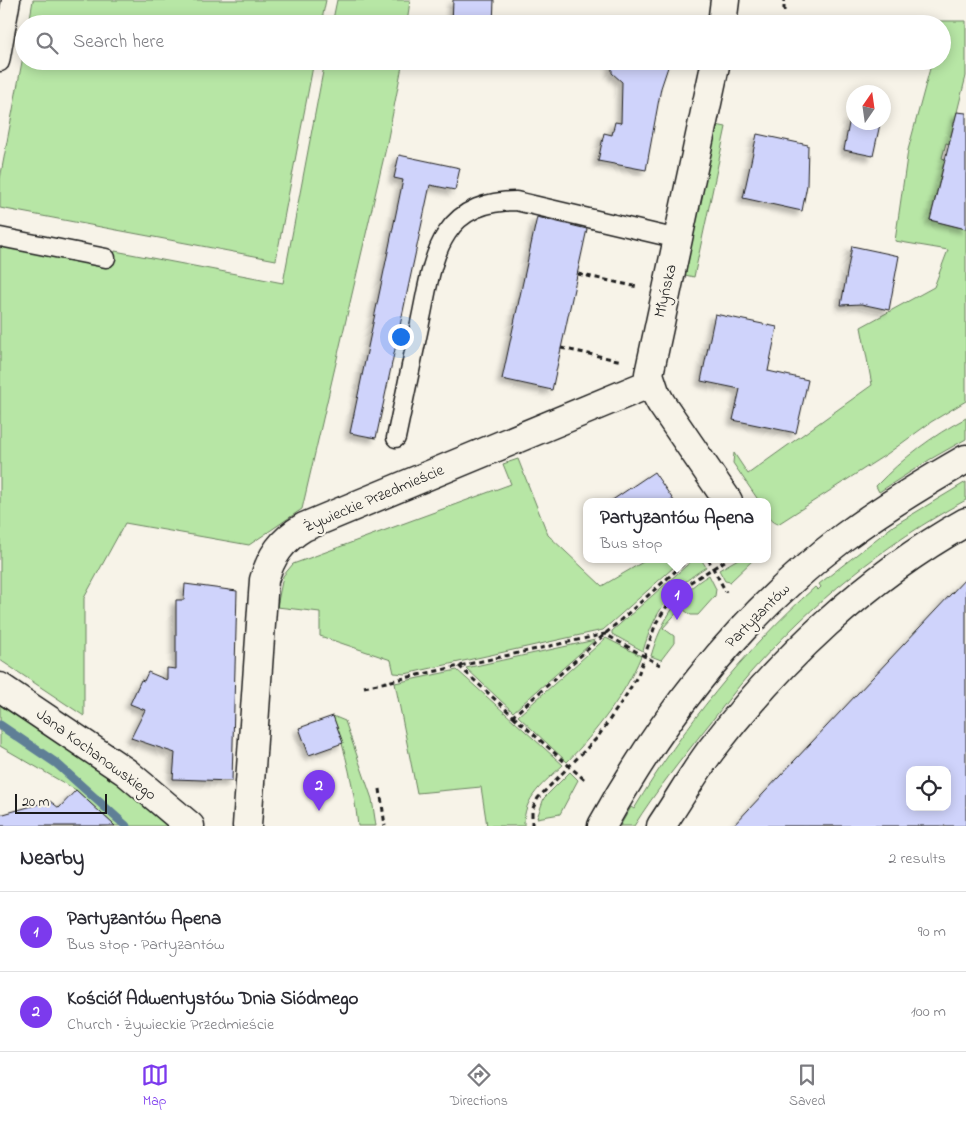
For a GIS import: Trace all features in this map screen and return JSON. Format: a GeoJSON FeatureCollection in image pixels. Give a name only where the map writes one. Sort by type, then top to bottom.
{"type":"FeatureCollection","features":[{"type":"Feature","properties":{"kind":"street"},"geometry":{"type":"LineString","coordinates":[[723,15],[725,0]]}},
{"type":"Feature","properties":{"kind":"street","name":"Młyńska"},"geometry":{"type":"LineString","coordinates":[[714,70],[650,366],[651,382],[661,403],[726,498]]}},
{"type":"Feature","properties":{"kind":"street","name":"Żywieckie Przedmieście"},"geometry":{"type":"LineString","coordinates":[[247,826],[264,580],[269,562],[277,549],[290,535],[304,527],[651,382]]}},
{"type":"Feature","properties":{"kind":"street","name":"Partyzantów"},"geometry":{"type":"LineString","coordinates":[[602,826],[624,787],[678,704],[754,617],[844,537],[922,484],[966,459]]}},
{"type":"Feature","properties":{"kind":"street"},"geometry":{"type":"LineString","coordinates":[[661,826],[711,751],[795,655],[844,608],[891,570],[966,522]]}},
{"type":"Feature","properties":{"kind":"street","name":"Jana Kochanowskiego"},"geometry":{"type":"LineString","coordinates":[[0,687],[126,772],[190,826]]}},
{"type":"Feature","properties":{"kind":"lane"},"geometry":{"type":"LineString","coordinates":[[0,62],[11,0]]}},
{"type":"Feature","properties":{"kind":"lane"},"geometry":{"type":"LineString","coordinates":[[396,438],[431,271],[446,234],[456,222],[470,211],[499,201],[516,201],[678,239]]}},
{"type":"Feature","properties":{"kind":"lane"},"geometry":{"type":"LineString","coordinates":[[0,237],[106,258]]}},
{"type":"Feature","properties":{"kind":"path"},"geometry":{"type":"LineString","coordinates":[[784,0],[784,11]]}},
{"type":"Feature","properties":{"kind":"path"},"geometry":{"type":"LineString","coordinates":[[578,274],[646,289]]}},
{"type":"Feature","properties":{"kind":"path"},"geometry":{"type":"LineString","coordinates":[[561,348],[630,362]]}},
{"type":"Feature","properties":{"kind":"path"},"geometry":{"type":"LineString","coordinates":[[513,716],[685,563]]}},
{"type":"Feature","properties":{"kind":"path"},"geometry":{"type":"LineString","coordinates":[[711,563],[726,592]]}},
{"type":"Feature","properties":{"kind":"path"},"geometry":{"type":"LineString","coordinates":[[532,826],[532,810],[538,798],[597,738],[625,697],[638,675],[656,623],[667,606],[689,583],[722,563]]}},
{"type":"Feature","properties":{"kind":"path"},"geometry":{"type":"LineString","coordinates":[[364,687],[606,634],[660,665]]}},
{"type":"Feature","properties":{"kind":"path"},"geometry":{"type":"LineString","coordinates":[[459,666],[586,781]]}},
{"type":"Feature","properties":{"kind":"path"},"geometry":{"type":"LineString","coordinates":[[380,790],[385,826]]}},
{"type":"Feature","properties":{"kind":"green space"},"geometry":{"type":"Polygon","coordinates":[[[33,0],[326,0],[323,15],[30,15],[33,0]]]}},
{"type":"Feature","properties":{"kind":"green space"},"geometry":{"type":"Polygon","coordinates":[[[337,0],[410,0],[408,15],[334,15],[337,0]]]}},
{"type":"Feature","properties":{"kind":"green space"},"geometry":{"type":"Polygon","coordinates":[[[951,21],[966,21],[966,76],[949,144],[946,143],[942,158],[945,159],[930,220],[966,229],[966,401],[931,422],[887,454],[778,524],[771,519],[771,498],[757,498],[733,463],[734,453],[748,474],[872,385],[861,327],[934,287],[948,250],[895,241],[908,150],[930,70],[951,70],[951,21]]]}},
{"type":"Feature","properties":{"kind":"green space"},"geometry":{"type":"Polygon","coordinates":[[[20,70],[312,70],[276,260],[0,208],[0,179],[20,70]]]}},
{"type":"Feature","properties":{"kind":"green space"},"geometry":{"type":"Polygon","coordinates":[[[323,70],[401,70],[386,148],[302,509],[249,545],[125,523],[84,598],[84,716],[0,660],[0,245],[112,266],[115,251],[283,283],[323,70]]]}},
{"type":"Feature","properties":{"kind":"green space"},"geometry":{"type":"Polygon","coordinates":[[[716,125],[726,127],[694,277],[685,275],[716,125]]]}},
{"type":"Feature","properties":{"kind":"green space"},"geometry":{"type":"Polygon","coordinates":[[[966,418],[966,439],[879,492],[876,486],[907,457],[941,432],[966,418]]]}},
{"type":"Feature","properties":{"kind":"green space"},"geometry":{"type":"Polygon","coordinates":[[[518,459],[548,535],[602,586],[641,563],[678,563],[603,630],[405,674],[394,673],[391,660],[320,636],[320,612],[277,607],[283,576],[293,564],[511,484],[503,464],[518,459]]]}},
{"type":"Feature","properties":{"kind":"green space"},"geometry":{"type":"Polygon","coordinates":[[[966,482],[966,500],[907,535],[878,555],[799,622],[739,686],[668,776],[634,826],[620,826],[631,807],[634,809],[694,719],[763,637],[815,587],[818,590],[821,587],[819,584],[893,526],[966,482]]]}},
{"type":"Feature","properties":{"kind":"green space"},"geometry":{"type":"Polygon","coordinates":[[[689,563],[704,563],[706,567],[673,593],[659,612],[643,651],[612,634],[612,631],[689,563]]]}},
{"type":"Feature","properties":{"kind":"green space"},"geometry":{"type":"Polygon","coordinates":[[[731,563],[750,563],[730,582],[725,581],[719,570],[731,563]]]}},
{"type":"Feature","properties":{"kind":"green space"},"geometry":{"type":"Polygon","coordinates":[[[709,575],[716,589],[715,596],[698,615],[691,615],[681,608],[663,628],[674,636],[674,643],[661,660],[651,656],[665,620],[679,600],[709,575]]]}},
{"type":"Feature","properties":{"kind":"green space"},"geometry":{"type":"Polygon","coordinates":[[[606,638],[641,656],[627,685],[609,712],[567,762],[518,716],[606,638]]]}},
{"type":"Feature","properties":{"kind":"green space"},"geometry":{"type":"Polygon","coordinates":[[[595,640],[513,712],[466,668],[595,640]]]}},
{"type":"Feature","properties":{"kind":"green space"},"geometry":{"type":"Polygon","coordinates":[[[457,670],[563,765],[536,791],[527,807],[524,826],[487,826],[481,787],[417,793],[395,683],[457,670]]]}},
{"type":"Feature","properties":{"kind":"green space"},"geometry":{"type":"Polygon","coordinates":[[[0,698],[54,733],[174,826],[115,826],[76,790],[0,746],[0,698]]]}},
{"type":"Feature","properties":{"kind":"green space"},"geometry":{"type":"Polygon","coordinates":[[[333,716],[345,721],[372,799],[376,826],[358,826],[349,770],[333,716]]]}},
{"type":"Feature","properties":{"kind":"green space"},"geometry":{"type":"Polygon","coordinates":[[[570,772],[578,780],[560,814],[537,818],[544,798],[570,772]]]}},
{"type":"Feature","properties":{"kind":"building"},"geometry":{"type":"Polygon","coordinates":[[[453,0],[494,0],[493,15],[452,15],[453,0]]]}},
{"type":"Feature","properties":{"kind":"building"},"geometry":{"type":"Polygon","coordinates":[[[612,70],[667,70],[661,88],[646,170],[598,161],[604,133],[612,135],[615,122],[621,123],[622,82],[612,73],[612,70]]]}},
{"type":"Feature","properties":{"kind":"building"},"geometry":{"type":"Polygon","coordinates":[[[957,112],[966,113],[966,229],[930,220],[957,112]]]}},
{"type":"Feature","properties":{"kind":"building"},"geometry":{"type":"Polygon","coordinates":[[[848,130],[879,130],[873,156],[844,150],[848,130]]]}},
{"type":"Feature","properties":{"kind":"building"},"geometry":{"type":"Polygon","coordinates":[[[757,134],[808,145],[807,185],[802,211],[743,198],[757,134]]]}},
{"type":"Feature","properties":{"kind":"building"},"geometry":{"type":"Polygon","coordinates":[[[399,155],[460,168],[455,190],[430,185],[376,438],[350,433],[403,180],[394,178],[399,155]]]}},
{"type":"Feature","properties":{"kind":"building"},"geometry":{"type":"Polygon","coordinates":[[[537,217],[587,229],[552,390],[502,379],[537,217]]]}},
{"type":"Feature","properties":{"kind":"building"},"geometry":{"type":"Polygon","coordinates":[[[852,246],[899,256],[889,310],[861,304],[841,305],[852,246]]]}},
{"type":"Feature","properties":{"kind":"building"},"geometry":{"type":"Polygon","coordinates":[[[715,314],[777,327],[768,371],[808,380],[796,433],[733,420],[740,389],[701,381],[715,314]]]}},
{"type":"Feature","properties":{"kind":"building"},"geometry":{"type":"Polygon","coordinates":[[[654,472],[672,498],[615,498],[654,472]]]}},
{"type":"Feature","properties":{"kind":"building"},"geometry":{"type":"Polygon","coordinates":[[[966,578],[966,826],[733,826],[966,578]]]}},
{"type":"Feature","properties":{"kind":"building"},"geometry":{"type":"Polygon","coordinates":[[[185,584],[237,591],[232,781],[173,779],[175,753],[131,738],[145,710],[130,704],[141,680],[144,681],[148,672],[167,680],[167,668],[176,669],[176,600],[184,600],[185,584]]]}},
{"type":"Feature","properties":{"kind":"building"},"geometry":{"type":"Polygon","coordinates":[[[333,716],[343,743],[309,755],[299,728],[333,716]]]}},
{"type":"Feature","properties":{"kind":"building"},"geometry":{"type":"Polygon","coordinates":[[[76,790],[115,826],[0,826],[0,815],[50,801],[59,808],[76,790]]]}},
{"type":"Feature","properties":{"kind":"waterway"},"geometry":{"type":"LineString","coordinates":[[0,725],[56,763],[126,826]]}},
{"type":"Feature","properties":{"kind":"place","name":"Partyzantów Apena"},"geometry":{"type":"Point","coordinates":[677,620]}},
{"type":"Feature","properties":{"kind":"place","name":"Kościół Adwentystów Dnia Siódmego"},"geometry":{"type":"Point","coordinates":[319,811]}}]}
